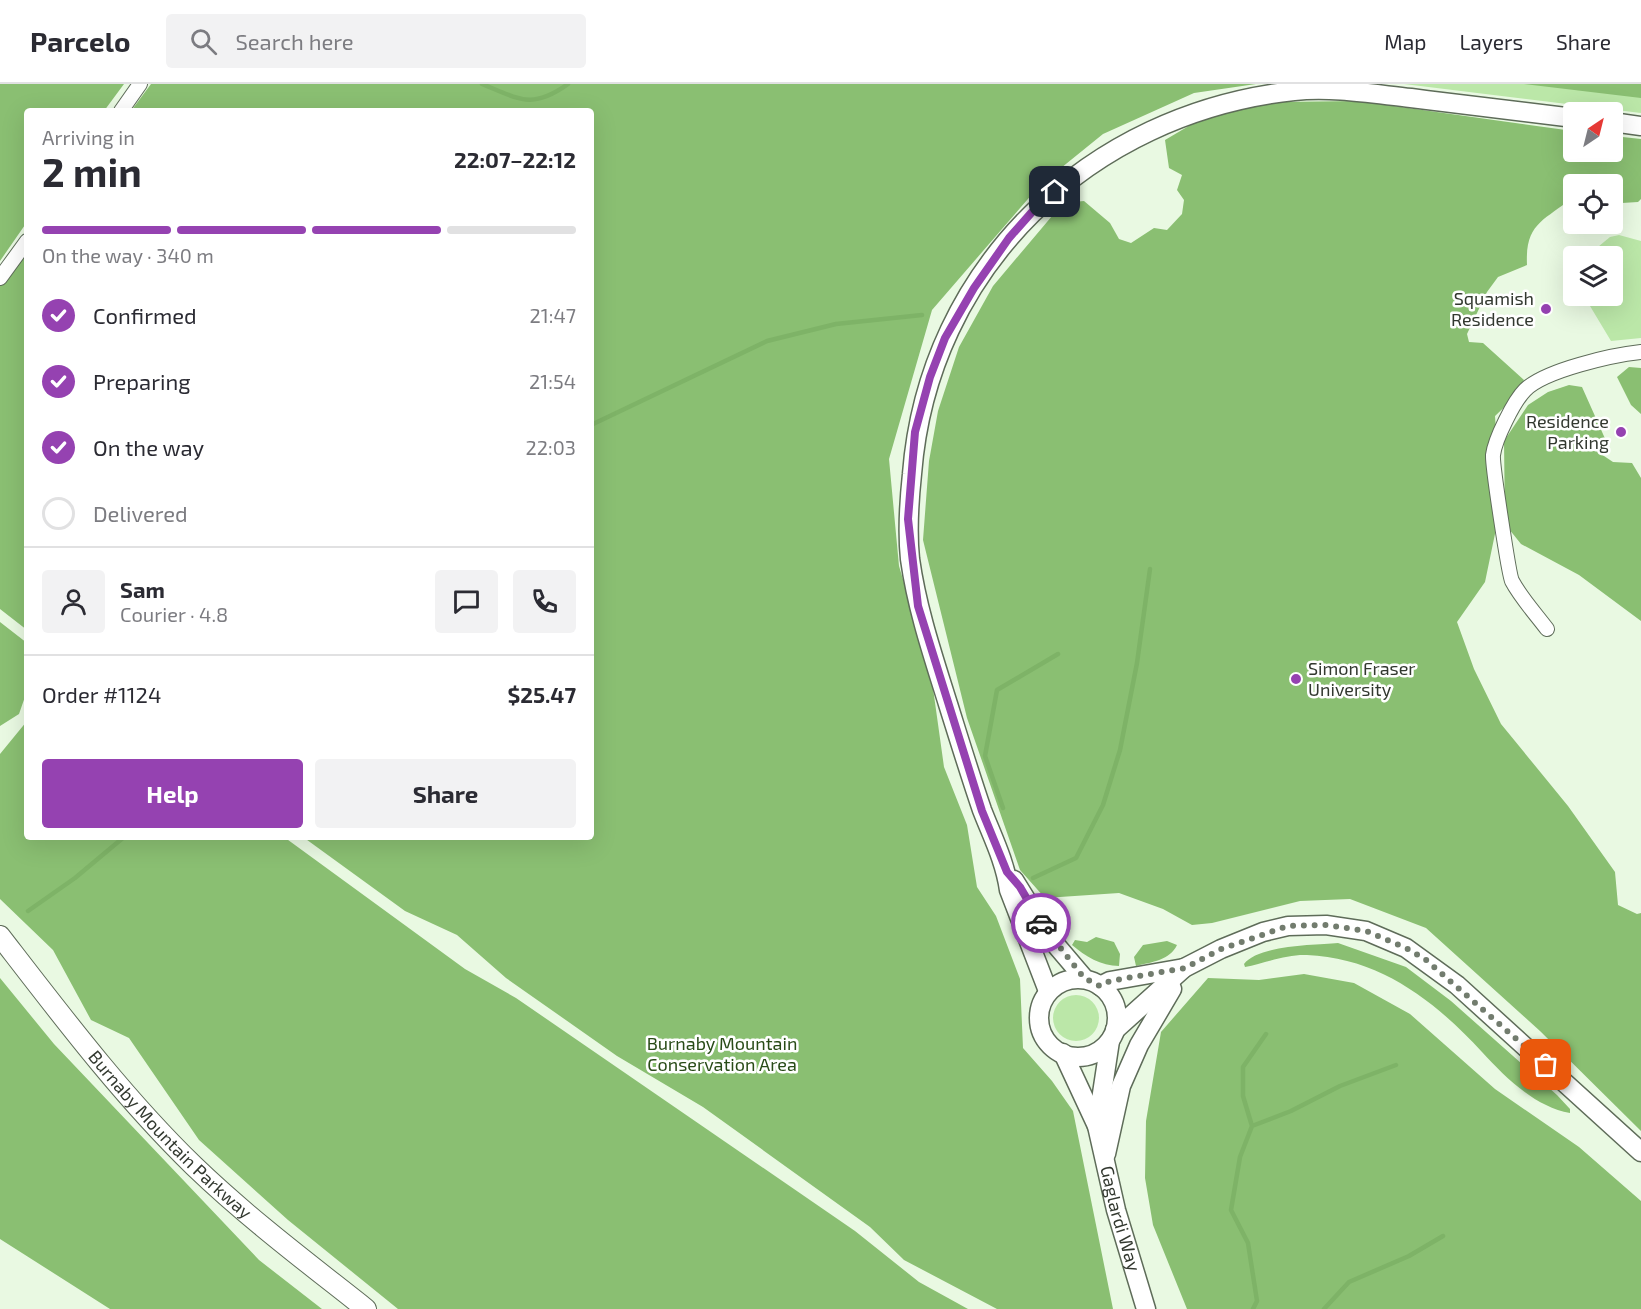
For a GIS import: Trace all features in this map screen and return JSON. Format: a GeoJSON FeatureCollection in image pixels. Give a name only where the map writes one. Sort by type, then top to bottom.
{"type":"FeatureCollection","features":[{"type":"Feature","properties":{"kind":"main road","name":"Burnaby Mountain Parkway"},"geometry":{"type":"LineString","coordinates":[[0,936],[94,1056],[194,1166],[248,1214],[366,1309]]}},
{"type":"Feature","properties":{"kind":"street"},"geometry":{"type":"LineString","coordinates":[[123,108],[140,84]]}},
{"type":"Feature","properties":{"kind":"street"},"geometry":{"type":"LineString","coordinates":[[1048,991],[1009,890],[1007,872],[982,811],[918,606],[908,519],[915,432],[930,377],[951,328],[974,288],[1009,238],[1040,203],[1084,169],[1122,144],[1165,123],[1212,107],[1298,90],[1348,91],[1563,117]]}},
{"type":"Feature","properties":{"kind":"street"},"geometry":{"type":"LineString","coordinates":[[1623,124],[1641,126]]}},
{"type":"Feature","properties":{"kind":"street"},"geometry":{"type":"LineString","coordinates":[[0,278],[24,245]]}},
{"type":"Feature","properties":{"kind":"street"},"geometry":{"type":"LineString","coordinates":[[1547,629],[1510,579],[1493,455],[1506,420],[1525,390],[1540,380],[1584,364],[1609,356],[1641,352]]}},
{"type":"Feature","properties":{"kind":"street"},"geometry":{"type":"LineString","coordinates":[[1007,872],[1020,887],[1050,938],[1115,1005],[1112,1036]]}},
{"type":"Feature","properties":{"kind":"street"},"geometry":{"type":"LineString","coordinates":[[1185,968],[1110,981],[1064,980],[1048,991],[1039,1013],[1044,1038],[1063,1053],[1075,1057],[1088,1056],[1100,1050],[1185,968],[1221,949],[1288,926],[1346,927],[1386,938],[1425,959],[1457,985],[1641,1152]]}},
{"type":"Feature","properties":{"kind":"street"},"geometry":{"type":"LineString","coordinates":[[1105,1161],[1120,1086],[1138,1045],[1185,968]]}},
{"type":"Feature","properties":{"kind":"street","name":"Gaglardi Way"},"geometry":{"type":"LineString","coordinates":[[1097,1126],[1112,1036]]}},
{"type":"Feature","properties":{"kind":"street","name":"Gaglardi Way"},"geometry":{"type":"LineString","coordinates":[[1063,1053],[1097,1126],[1116,1210],[1146,1309]]}},
{"type":"Feature","properties":{"kind":"green space"},"geometry":{"type":"Polygon","coordinates":[[[0,84],[124,84],[106,108],[24,108],[24,226],[0,261],[0,84]]]}},
{"type":"Feature","properties":{"kind":"green space","name":"Burnaby Mountain Conservation Area"},"geometry":{"type":"Polygon","coordinates":[[[151,84],[1256,84],[1194,93],[1103,134],[1040,185],[932,310],[889,459],[899,566],[931,674],[944,767],[967,825],[977,887],[996,916],[1020,979],[1023,1048],[1052,1081],[1073,1111],[1113,1309],[997,1309],[904,1260],[870,1227],[703,1107],[617,1056],[506,978],[457,935],[405,911],[307,840],[594,840],[594,108],[133,108],[151,84]]]}},
{"type":"Feature","properties":{"kind":"green space"},"geometry":{"type":"Polygon","coordinates":[[[1404,84],[1641,84],[1641,113],[1623,111],[1623,102],[1563,103],[1404,84]]]}},
{"type":"Feature","properties":{"kind":"green space"},"geometry":{"type":"Polygon","coordinates":[[[1524,84],[1641,84],[1641,98],[1524,84]]]}},
{"type":"Feature","properties":{"kind":"green space","name":"Simon Fraser University"},"geometry":{"type":"Polygon","coordinates":[[[1358,101],[1563,130],[1563,162],[1623,162],[1623,137],[1641,139],[1641,199],[1638,202],[1623,203],[1623,174],[1563,174],[1563,205],[1538,224],[1533,231],[1527,251],[1527,265],[1498,277],[1487,292],[1467,334],[1469,342],[1483,343],[1524,380],[1517,395],[1495,416],[1501,505],[1485,582],[1457,622],[1474,669],[1501,724],[1568,806],[1615,872],[1618,905],[1637,914],[1641,913],[1641,1131],[1540,1031],[1426,928],[1350,899],[1300,901],[1212,923],[1192,925],[1163,909],[1119,893],[1045,898],[1020,870],[967,718],[923,540],[929,461],[938,411],[959,347],[993,286],[1063,203],[1084,201],[1110,223],[1119,239],[1131,243],[1154,228],[1167,230],[1182,214],[1184,200],[1177,190],[1182,175],[1169,168],[1165,140],[1204,117],[1276,102],[1358,101]]]}},
{"type":"Feature","properties":{"kind":"green space"},"geometry":{"type":"Polygon","coordinates":[[[1619,235],[1641,241],[1641,338],[1611,341],[1590,306],[1623,306],[1623,246],[1599,246],[1610,237],[1619,235]]]}},
{"type":"Feature","properties":{"kind":"green space"},"geometry":{"type":"Polygon","coordinates":[[[24,256],[24,628],[0,609],[0,286],[24,256]]]}},
{"type":"Feature","properties":{"kind":"green space"},"geometry":{"type":"Polygon","coordinates":[[[1629,367],[1641,368],[1641,414],[1631,405],[1617,377],[1629,367]]]}},
{"type":"Feature","properties":{"kind":"green space"},"geometry":{"type":"Polygon","coordinates":[[[1569,385],[1582,387],[1607,443],[1601,454],[1613,462],[1632,463],[1641,478],[1641,621],[1579,575],[1521,544],[1505,524],[1504,441],[1528,405],[1548,392],[1569,385]]]}},
{"type":"Feature","properties":{"kind":"green space"},"geometry":{"type":"Polygon","coordinates":[[[0,622],[24,641],[24,700],[19,714],[0,726],[0,622]]]}},
{"type":"Feature","properties":{"kind":"green space"},"geometry":{"type":"Polygon","coordinates":[[[24,725],[24,840],[288,840],[465,969],[516,998],[855,1231],[919,1282],[968,1309],[398,1309],[288,1220],[199,1140],[129,1038],[91,1020],[53,950],[0,899],[0,754],[24,725]]]}},
{"type":"Feature","properties":{"kind":"green space"},"geometry":{"type":"Polygon","coordinates":[[[1096,937],[1114,942],[1120,954],[1119,966],[1094,960],[1072,945],[1075,940],[1087,942],[1096,937]]]}},
{"type":"Feature","properties":{"kind":"green space"},"geometry":{"type":"Polygon","coordinates":[[[1167,941],[1177,945],[1170,954],[1160,960],[1136,966],[1134,957],[1143,945],[1167,941]]]}},
{"type":"Feature","properties":{"kind":"green space"},"geometry":{"type":"Polygon","coordinates":[[[1338,943],[1406,967],[1451,1001],[1557,1095],[1570,1109],[1570,1113],[1557,1110],[1522,1090],[1445,1016],[1404,986],[1382,974],[1359,964],[1307,955],[1284,957],[1245,967],[1244,964],[1261,953],[1274,950],[1338,943]]]}},
{"type":"Feature","properties":{"kind":"green space"},"geometry":{"type":"Polygon","coordinates":[[[1304,974],[1354,983],[1410,1014],[1495,1089],[1579,1147],[1641,1201],[1641,1309],[1187,1309],[1153,1225],[1145,1178],[1146,1121],[1161,1032],[1208,978],[1259,980],[1304,974]]]}},
{"type":"Feature","properties":{"kind":"green space"},"geometry":{"type":"Polygon","coordinates":[[[0,978],[54,1044],[259,1260],[322,1309],[110,1309],[0,1239],[0,978]]]}},
{"type":"Feature","properties":{"kind":"green space"},"geometry":{"type":"Polygon","coordinates":[[[1076,995],[1092,1002],[1099,1018],[1092,1034],[1076,1041],[1060,1034],[1053,1018],[1060,1002],[1076,995]]]}},
{"type":"Feature","properties":{"kind":"waterway"},"geometry":{"type":"LineString","coordinates":[[482,84],[525,99],[545,97],[568,84]]}},
{"type":"Feature","properties":{"kind":"waterway"},"geometry":{"type":"LineString","coordinates":[[594,424],[767,341],[836,324],[922,315]]}},
{"type":"Feature","properties":{"kind":"waterway"},"geometry":{"type":"LineString","coordinates":[[1033,878],[1076,858],[1103,805],[1120,750],[1137,663],[1150,569]]}},
{"type":"Feature","properties":{"kind":"waterway"},"geometry":{"type":"LineString","coordinates":[[1003,808],[985,756],[997,690],[1058,654]]}},
{"type":"Feature","properties":{"kind":"waterway"},"geometry":{"type":"LineString","coordinates":[[28,911],[75,878],[120,840]]}},
{"type":"Feature","properties":{"kind":"waterway"},"geometry":{"type":"LineString","coordinates":[[1253,1309],[1257,1301],[1248,1243],[1231,1210],[1240,1157],[1252,1126],[1243,1096],[1243,1067],[1266,1034]]}},
{"type":"Feature","properties":{"kind":"waterway"},"geometry":{"type":"LineString","coordinates":[[1252,1126],[1291,1111],[1340,1086],[1396,1065]]}},
{"type":"Feature","properties":{"kind":"waterway"},"geometry":{"type":"LineString","coordinates":[[1324,1309],[1349,1282],[1409,1256],[1443,1236]]}},
{"type":"Feature","properties":{"kind":"way so far"},"geometry":{"type":"LineString","coordinates":[[1041,923],[1050,938],[1084,978],[1100,986],[1110,981],[1131,980],[1168,969],[1185,968],[1221,949],[1263,932],[1288,926],[1326,925],[1366,931],[1386,938],[1425,959],[1546,1065]]}},
{"type":"Feature","properties":{"kind":"place","name":"Squamish Residence"},"geometry":{"type":"Point","coordinates":[1546,309]}},
{"type":"Feature","properties":{"kind":"place","name":"Residence Parking"},"geometry":{"type":"Point","coordinates":[1621,432]}},
{"type":"Feature","properties":{"kind":"place","name":"Simon Fraser University"},"geometry":{"type":"Point","coordinates":[1296,679]}},
{"type":"Feature","properties":{"kind":"route"},"geometry":{"type":"LineString","coordinates":[[1041,923],[1020,887],[1007,872],[982,811],[918,606],[910,556],[908,519],[915,432],[930,377],[945,338],[974,288],[1009,238],[1040,203],[1055,192]]}}]}
